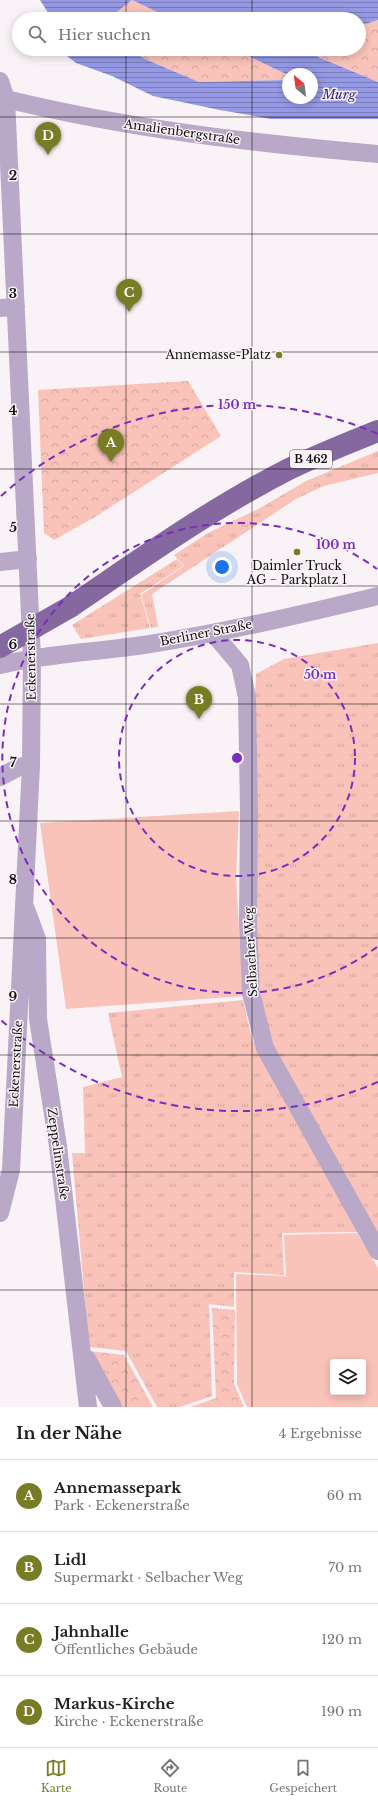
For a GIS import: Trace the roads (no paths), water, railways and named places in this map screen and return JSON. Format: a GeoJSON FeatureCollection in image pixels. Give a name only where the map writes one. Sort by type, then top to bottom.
{"type":"FeatureCollection","features":[{"type":"Feature","properties":{"kind":"main road","name":"B 462"},"geometry":{"type":"LineString","coordinates":[[0,647],[70,607],[246,492],[327,452],[378,431]]}},
{"type":"Feature","properties":{"kind":"street"},"geometry":{"type":"LineString","coordinates":[[0,82],[6,99]]}},
{"type":"Feature","properties":{"kind":"street","name":"Amalienbergstraße"},"geometry":{"type":"LineString","coordinates":[[6,99],[39,107],[184,134],[378,154]]}},
{"type":"Feature","properties":{"kind":"street","name":"Eckenerstraße"},"geometry":{"type":"LineString","coordinates":[[0,1213],[11,1170],[31,765],[32,658],[28,559],[8,307],[6,99]]}},
{"type":"Feature","properties":{"kind":"street"},"geometry":{"type":"LineString","coordinates":[[0,562],[28,559]]}},
{"type":"Feature","properties":{"kind":"street","name":"Berliner Straße"},"geometry":{"type":"LineString","coordinates":[[0,665],[32,658],[148,644],[213,633],[378,596]]}},
{"type":"Feature","properties":{"kind":"street","name":"Selbacher Weg"},"geometry":{"type":"LineString","coordinates":[[213,633],[240,665],[247,697],[249,810],[248,922],[252,993],[265,1048],[378,1251]]}},
{"type":"Feature","properties":{"kind":"street"},"geometry":{"type":"LineString","coordinates":[[0,777],[19,767],[31,765]]}},
{"type":"Feature","properties":{"kind":"street","name":"Zeppelinstraße"},"geometry":{"type":"LineString","coordinates":[[24,904],[37,939],[38,1019],[58,1146],[88,1407]]}},
{"type":"Feature","properties":{"kind":"street"},"geometry":{"type":"LineString","coordinates":[[82,1351],[113,1407]]}},
{"type":"Feature","properties":{"kind":"water"},"geometry":{"type":"Polygon","coordinates":[[[40,0],[132,0],[117,12],[48,12],[40,0]]]}},
{"type":"Feature","properties":{"kind":"water"},"geometry":{"type":"Polygon","coordinates":[[[132,0],[378,0],[378,20],[366,24],[366,12],[157,12],[132,0]]]}},
{"type":"Feature","properties":{"kind":"water","name":"Murg"},"geometry":{"type":"Polygon","coordinates":[[[67,56],[140,56],[199,82],[282,80],[282,104],[318,104],[318,68],[282,68],[282,72],[249,56],[317,56],[378,82],[378,119],[271,119],[153,96],[112,76],[76,63],[67,56]]]}},
{"type":"Feature","properties":{"kind":"place","name":"Markus-Kirche"},"geometry":{"type":"Point","coordinates":[48,155]}},
{"type":"Feature","properties":{"kind":"place","name":"Jahnhalle"},"geometry":{"type":"Point","coordinates":[129,312]}},
{"type":"Feature","properties":{"kind":"place","name":"Annemasse-Platz"},"geometry":{"type":"Point","coordinates":[279,355]}},
{"type":"Feature","properties":{"kind":"place","name":"Annemassepark"},"geometry":{"type":"Point","coordinates":[111,462]}},
{"type":"Feature","properties":{"kind":"place","name":"Daimler Truck AG − Parkplatz 1"},"geometry":{"type":"Point","coordinates":[297,552]}},
{"type":"Feature","properties":{"kind":"place","name":"Lidl"},"geometry":{"type":"Point","coordinates":[199,719]}}]}
